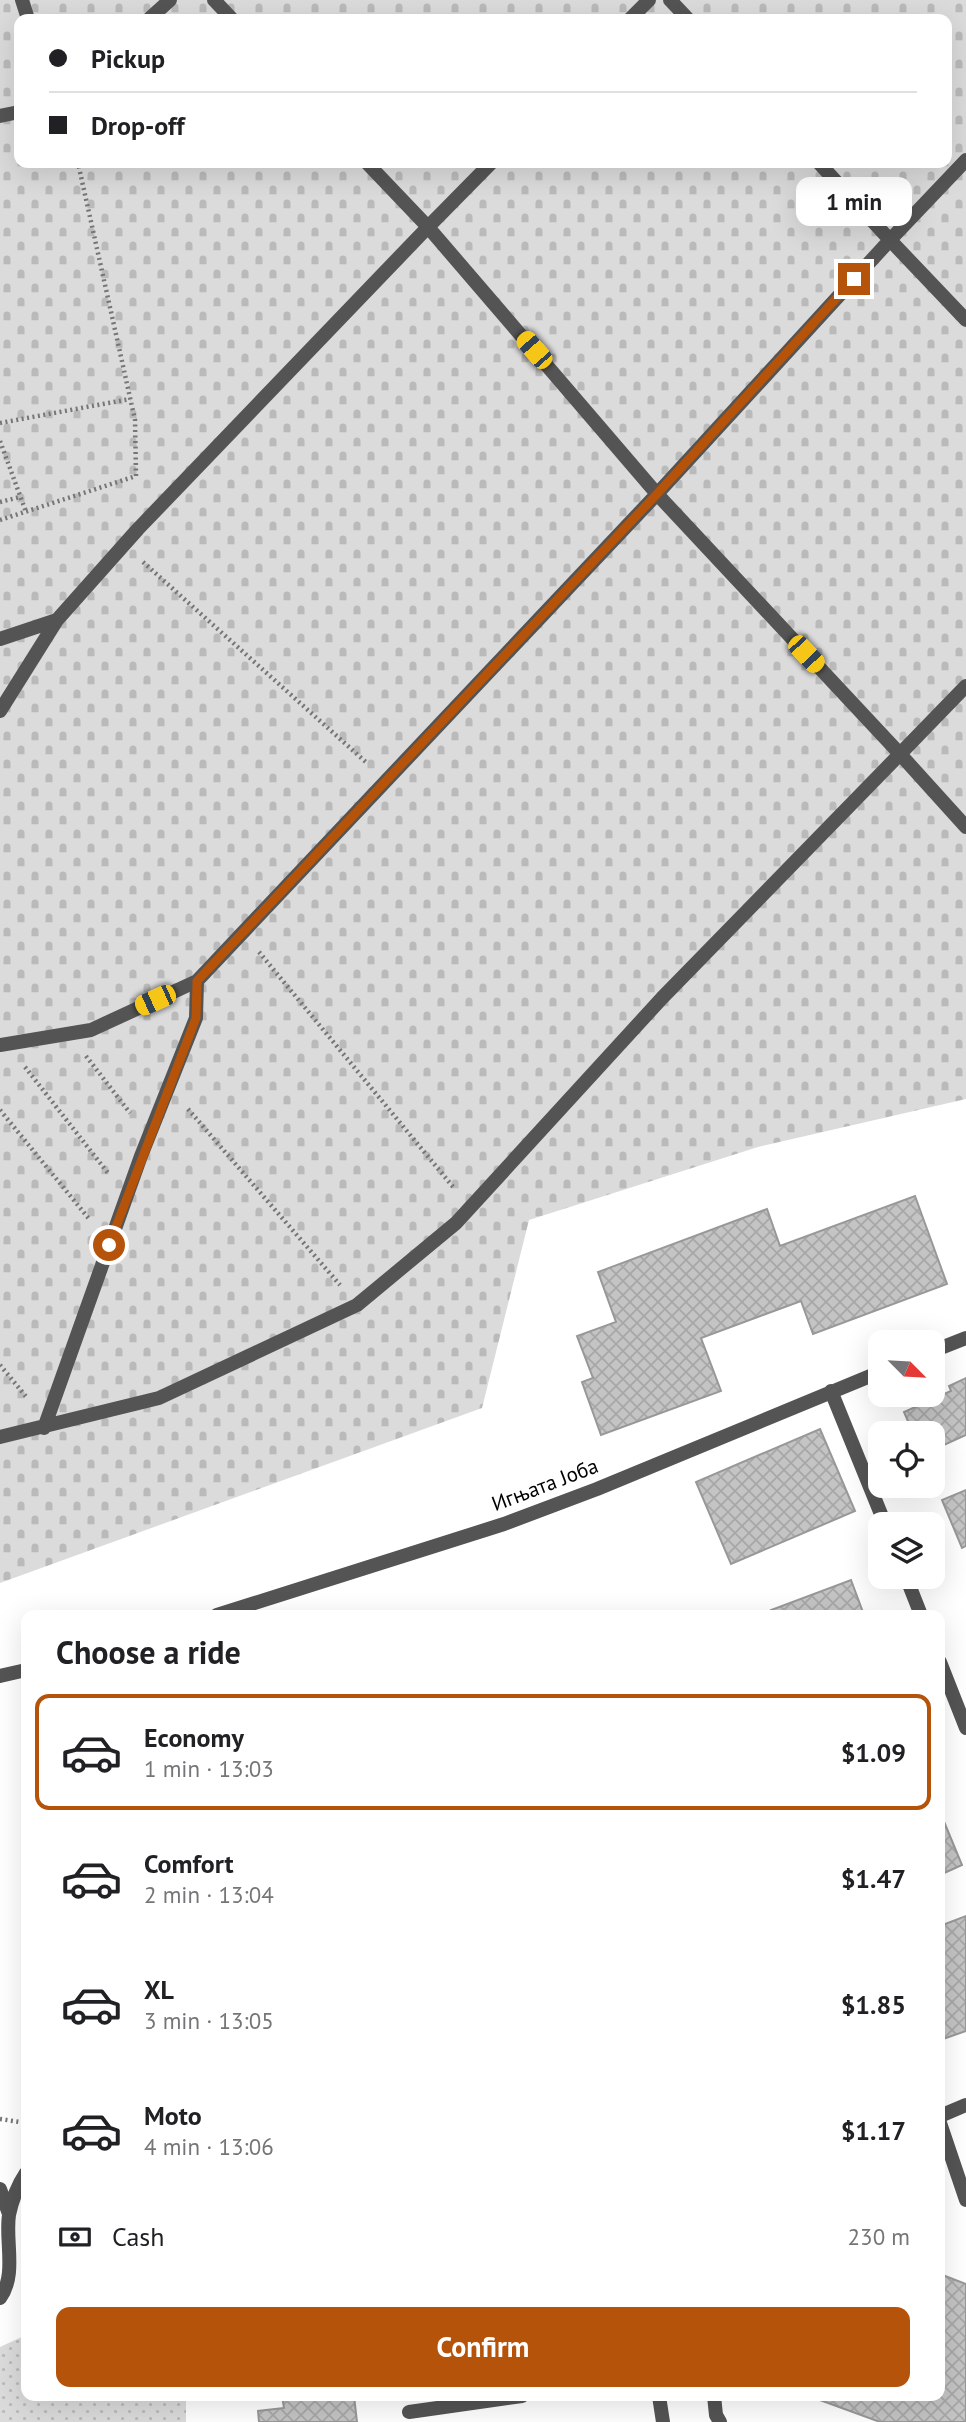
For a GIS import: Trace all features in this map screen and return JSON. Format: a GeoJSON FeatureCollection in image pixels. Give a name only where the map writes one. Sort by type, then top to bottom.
{"type":"FeatureCollection","features":[{"type":"Feature","properties":{"kind":"street"},"geometry":{"type":"LineString","coordinates":[[155,14],[170,0]]}},
{"type":"Feature","properties":{"kind":"street"},"geometry":{"type":"LineString","coordinates":[[214,0],[227,14]]}},
{"type":"Feature","properties":{"kind":"street"},"geometry":{"type":"LineString","coordinates":[[635,14],[649,0]]}},
{"type":"Feature","properties":{"kind":"street"},"geometry":{"type":"LineString","coordinates":[[670,0],[683,14]]}},
{"type":"Feature","properties":{"kind":"street"},"geometry":{"type":"LineString","coordinates":[[4,1045],[91,1030],[197,981],[657,494],[966,160]]}},
{"type":"Feature","properties":{"kind":"street"},"geometry":{"type":"LineString","coordinates":[[372,168],[428,227],[657,494],[966,827]]}},
{"type":"Feature","properties":{"kind":"street"},"geometry":{"type":"LineString","coordinates":[[0,711],[57,620],[124,545],[486,168]]}},
{"type":"Feature","properties":{"kind":"street"},"geometry":{"type":"LineString","coordinates":[[824,168],[966,320]]}},
{"type":"Feature","properties":{"kind":"street"},"geometry":{"type":"LineString","coordinates":[[0,639],[57,620]]}},
{"type":"Feature","properties":{"kind":"street"},"geometry":{"type":"LineString","coordinates":[[0,1437],[159,1398],[357,1305],[456,1223],[662,998],[966,686]]}},
{"type":"Feature","properties":{"kind":"street"},"geometry":{"type":"LineString","coordinates":[[45,1425],[127,1196],[196,1018],[197,981]]}},
{"type":"Feature","properties":{"kind":"street"},"geometry":{"type":"LineString","coordinates":[[945,1346],[966,1338]]}},
{"type":"Feature","properties":{"kind":"street","name":"Игњата Јоба"},"geometry":{"type":"LineString","coordinates":[[233,1610],[504,1524],[597,1489],[868,1377]]}},
{"type":"Feature","properties":{"kind":"street"},"geometry":{"type":"LineString","coordinates":[[831,1391],[880,1512]]}},
{"type":"Feature","properties":{"kind":"street"},"geometry":{"type":"LineString","coordinates":[[911,1589],[919,1610]]}},
{"type":"Feature","properties":{"kind":"street"},"geometry":{"type":"LineString","coordinates":[[0,1676],[21,1671]]}},
{"type":"Feature","properties":{"kind":"street"},"geometry":{"type":"LineString","coordinates":[[945,1674],[964,1718]]}},
{"type":"Feature","properties":{"kind":"street"},"geometry":{"type":"LineString","coordinates":[[945,2114],[966,2105]]}},
{"type":"Feature","properties":{"kind":"street"},"geometry":{"type":"LineString","coordinates":[[945,2138],[966,2200]]}},
{"type":"Feature","properties":{"kind":"street"},"geometry":{"type":"LineString","coordinates":[[0,2298],[7,2283],[9,2214],[21,2181]]}},
{"type":"Feature","properties":{"kind":"street"},"geometry":{"type":"LineString","coordinates":[[0,2189],[9,2214]]}},
{"type":"Feature","properties":{"kind":"street"},"geometry":{"type":"LineString","coordinates":[[409,2412],[487,2401]]}},
{"type":"Feature","properties":{"kind":"street"},"geometry":{"type":"LineString","coordinates":[[660,2401],[663,2422]]}},
{"type":"Feature","properties":{"kind":"street"},"geometry":{"type":"LineString","coordinates":[[715,2401],[716,2415],[720,2422]]}},
{"type":"Feature","properties":{"kind":"path"},"geometry":{"type":"LineString","coordinates":[[0,520],[136,476],[135,420],[79,168]]}},
{"type":"Feature","properties":{"kind":"path"},"geometry":{"type":"LineString","coordinates":[[0,423],[130,399]]}},
{"type":"Feature","properties":{"kind":"path"},"geometry":{"type":"LineString","coordinates":[[0,441],[26,512]]}},
{"type":"Feature","properties":{"kind":"path"},"geometry":{"type":"LineString","coordinates":[[0,502],[20,497]]}},
{"type":"Feature","properties":{"kind":"path"},"geometry":{"type":"LineString","coordinates":[[124,545],[386,781]]}},
{"type":"Feature","properties":{"kind":"path"},"geometry":{"type":"LineString","coordinates":[[243,932],[470,1208]]}},
{"type":"Feature","properties":{"kind":"path"},"geometry":{"type":"LineString","coordinates":[[69,1033],[149,1137]]}},
{"type":"Feature","properties":{"kind":"path"},"geometry":{"type":"LineString","coordinates":[[4,1045],[127,1196]]}},
{"type":"Feature","properties":{"kind":"path"},"geometry":{"type":"LineString","coordinates":[[169,1087],[357,1305]]}},
{"type":"Feature","properties":{"kind":"path"},"geometry":{"type":"LineString","coordinates":[[0,1110],[109,1245]]}},
{"type":"Feature","properties":{"kind":"path"},"geometry":{"type":"LineString","coordinates":[[0,1365],[45,1425]]}},
{"type":"Feature","properties":{"kind":"path"},"geometry":{"type":"LineString","coordinates":[[0,2119],[21,2122]]}},
{"type":"Feature","properties":{"kind":"green space"},"geometry":{"type":"Polygon","coordinates":[[[0,0],[966,0],[966,1099],[758,1147],[529,1220],[482,1408],[0,1583],[0,0]]]}},
{"type":"Feature","properties":{"kind":"green space"},"geometry":{"type":"Polygon","coordinates":[[[21,2337],[21,2401],[186,2401],[186,2422],[0,2422],[0,2347],[21,2337]]]}},
{"type":"Feature","properties":{"kind":"building"},"geometry":{"type":"Polygon","coordinates":[[[915,1196],[947,1284],[813,1334],[801,1301],[701,1338],[721,1391],[601,1435],[582,1382],[593,1378],[577,1336],[616,1322],[598,1272],[767,1209],[780,1246],[915,1196]]]}},
{"type":"Feature","properties":{"kind":"building"},"geometry":{"type":"Polygon","coordinates":[[[966,1378],[966,1435],[945,1445],[945,1421],[908,1421],[904,1412],[915,1407],[945,1407],[945,1394],[951,1391],[949,1386],[966,1378]]]}},
{"type":"Feature","properties":{"kind":"building"},"geometry":{"type":"Polygon","coordinates":[[[820,1429],[855,1511],[731,1564],[696,1482],[820,1429]]]}},
{"type":"Feature","properties":{"kind":"building"},"geometry":{"type":"Polygon","coordinates":[[[966,1490],[966,1546],[962,1548],[942,1500],[966,1490]]]}},
{"type":"Feature","properties":{"kind":"building"},"geometry":{"type":"Polygon","coordinates":[[[851,1580],[862,1610],[771,1610],[851,1580]]]}},
{"type":"Feature","properties":{"kind":"building"},"geometry":{"type":"Polygon","coordinates":[[[945,1824],[962,1865],[945,1873],[945,1824]]]}},
{"type":"Feature","properties":{"kind":"building"},"geometry":{"type":"Polygon","coordinates":[[[966,1916],[966,2031],[945,2038],[945,1924],[966,1916]]]}},
{"type":"Feature","properties":{"kind":"building"},"geometry":{"type":"Polygon","coordinates":[[[945,2276],[966,2284],[966,2422],[880,2422],[823,2401],[945,2401],[945,2276]]]}},
{"type":"Feature","properties":{"kind":"building"},"geometry":{"type":"Polygon","coordinates":[[[283,2401],[355,2401],[357,2422],[259,2422],[258,2411],[284,2408],[283,2401]]]}},
{"type":"Feature","properties":{"kind":"route"},"geometry":{"type":"LineString","coordinates":[[109,1245],[196,1018],[197,981],[657,494],[854,279]]}}]}
